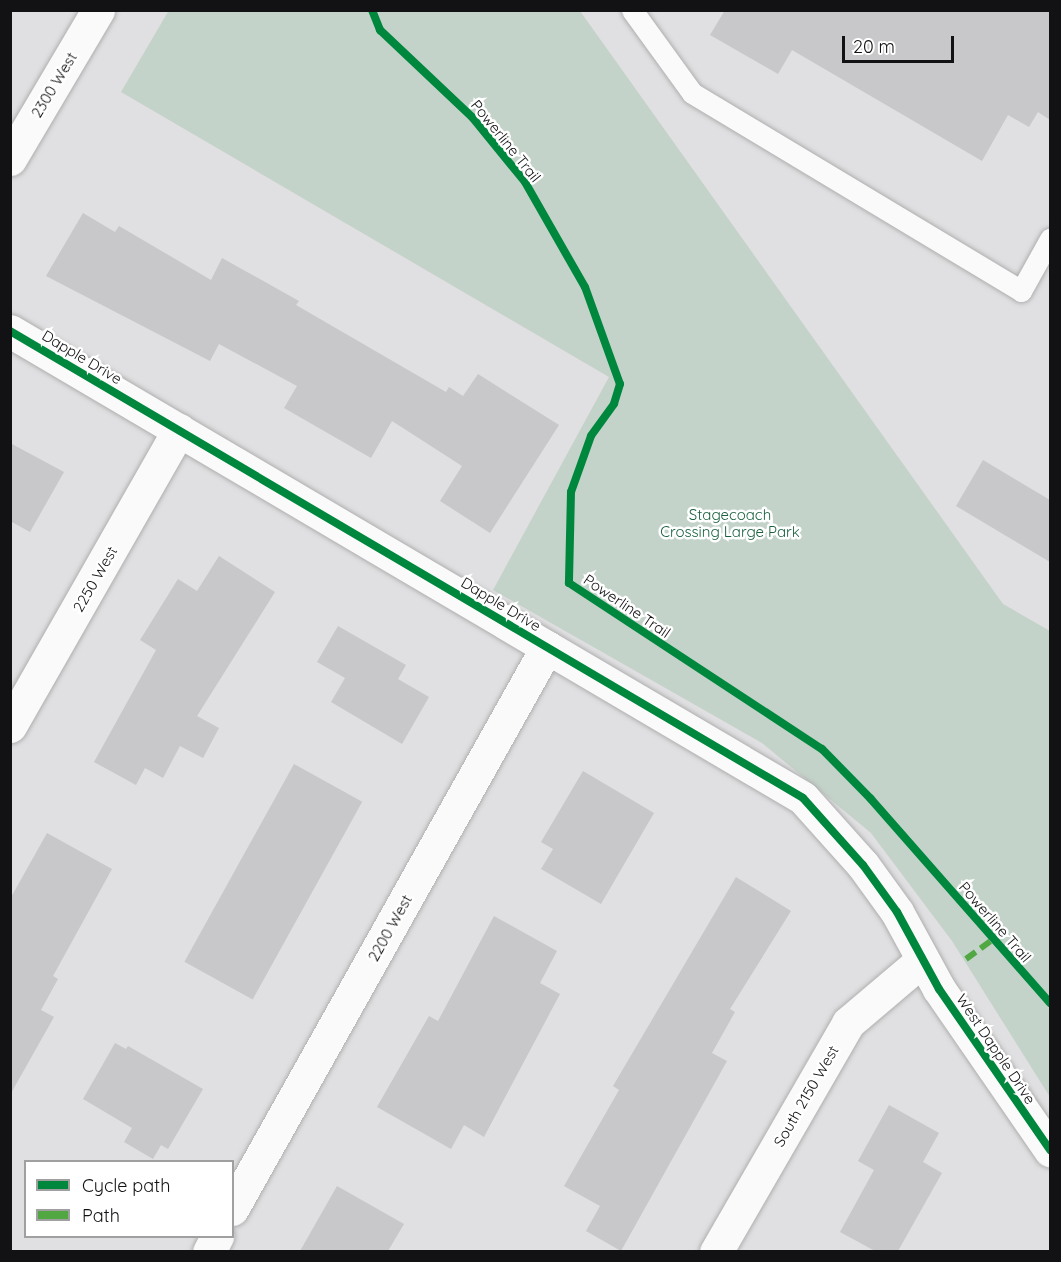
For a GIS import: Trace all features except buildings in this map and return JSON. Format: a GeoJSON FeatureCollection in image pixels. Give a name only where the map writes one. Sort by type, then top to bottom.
{"type":"FeatureCollection","features":[{"type":"Feature","properties":{"kind":"street","name":"2300 West"},"geometry":{"type":"LineString","coordinates":[[10,159],[98,10]]}},
{"type":"Feature","properties":{"kind":"street","name":"Dapple Drive"},"geometry":{"type":"LineString","coordinates":[[10,331],[803,798],[863,866],[897,912],[921,961]]}},
{"type":"Feature","properties":{"kind":"street","name":"2250 West"},"geometry":{"type":"LineString","coordinates":[[10,726],[179,430]]}},
{"type":"Feature","properties":{"kind":"street","name":"2200 West"},"geometry":{"type":"LineString","coordinates":[[234,1205],[547,647]]}},
{"type":"Feature","properties":{"kind":"street","name":"West Dapple Drive"},"geometry":{"type":"LineString","coordinates":[[921,961],[1050,1150]]}},
{"type":"Feature","properties":{"kind":"street","name":"South 2150 West"},"geometry":{"type":"LineString","coordinates":[[716,1251],[848,1023],[921,961]]}},
{"type":"Feature","properties":{"kind":"lane"},"geometry":{"type":"LineString","coordinates":[[632,10],[692,93],[1021,291],[1050,239]]}},
{"type":"Feature","properties":{"kind":"green space","name":"Stagecoach Crossing Large Park"},"geometry":{"type":"Polygon","coordinates":[[[169,10],[580,11],[1003,604],[1050,631],[1050,1097],[952,941],[871,833],[762,743],[493,590],[609,377],[121,92],[169,10]]]}},
{"type":"Feature","properties":{"kind":"marked path"},"geometry":{"type":"LineString","coordinates":[[966,959],[992,940]]}},
{"type":"Feature","properties":{"kind":"cycle path","name":"Powerline Trail"},"geometry":{"type":"LineString","coordinates":[[372,10],[380,30],[472,117],[525,182],[585,287],[620,384],[614,404],[591,436],[571,492],[569,583],[822,749],[870,798],[1050,1003]]}},
{"type":"Feature","properties":{"kind":"cycle path"},"geometry":{"type":"LineString","coordinates":[[10,331],[803,798],[863,865],[897,912],[939,989],[1050,1150]]}}]}
